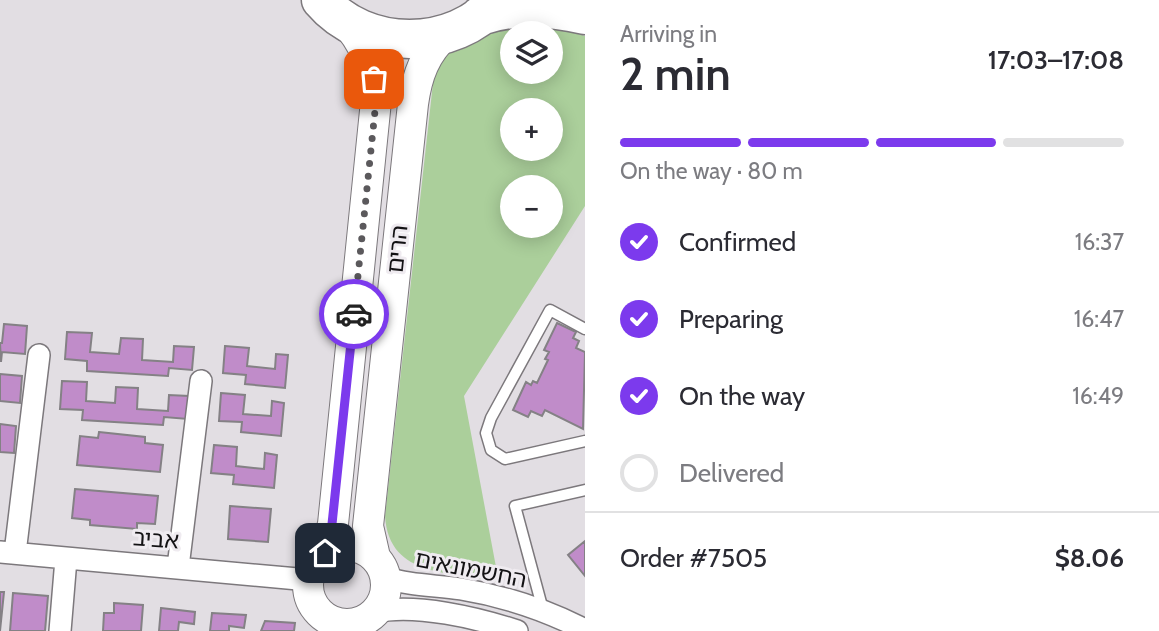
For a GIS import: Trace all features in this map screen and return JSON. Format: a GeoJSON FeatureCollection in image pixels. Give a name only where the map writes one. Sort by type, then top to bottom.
{"type":"FeatureCollection","features":[{"type":"Feature","properties":{"kind":"highway"},"geometry":{"type":"LineString","coordinates":[[330,8],[355,26],[390,38],[409,39],[499,10],[556,10],[585,15]]}},
{"type":"Feature","properties":{"kind":"street","name":"הרים"},"geometry":{"type":"LineString","coordinates":[[325,553],[334,510],[376,101],[368,58],[354,32],[330,8]]}},
{"type":"Feature","properties":{"kind":"street","name":"הרים"},"geometry":{"type":"LineString","coordinates":[[380,567],[369,526],[413,104],[419,75],[430,50],[475,17]]}},
{"type":"Feature","properties":{"kind":"street"},"geometry":{"type":"LineString","coordinates":[[8,552],[39,355]]}},
{"type":"Feature","properties":{"kind":"street"},"geometry":{"type":"LineString","coordinates":[[178,567],[201,381]]}},
{"type":"Feature","properties":{"kind":"street"},"geometry":{"type":"LineString","coordinates":[[368,620],[383,600],[380,567],[362,549],[347,546],[325,553],[315,563],[315,606],[325,617],[339,623],[355,623],[368,620],[400,610],[451,615],[517,631]]}},
{"type":"Feature","properties":{"kind":"street","name":"אביב"},"geometry":{"type":"LineString","coordinates":[[8,552],[178,567],[315,606]]}},
{"type":"Feature","properties":{"kind":"street"},"geometry":{"type":"LineString","coordinates":[[60,631],[66,559]]}},
{"type":"Feature","properties":{"kind":"street","name":"החשמונאים"},"geometry":{"type":"LineString","coordinates":[[380,567],[404,583],[486,594],[543,611],[585,630]]}},
{"type":"Feature","properties":{"kind":"lane"},"geometry":{"type":"LineString","coordinates":[[585,329],[550,310],[491,418],[486,433],[491,450],[505,458],[585,441]]}},
{"type":"Feature","properties":{"kind":"lane"},"geometry":{"type":"LineString","coordinates":[[543,611],[515,506],[585,490]]}},
{"type":"Feature","properties":{"kind":"green space"},"geometry":{"type":"Polygon","coordinates":[[[500,28],[500,84],[563,84],[563,30],[585,36],[585,206],[464,396],[499,583],[427,569],[411,562],[398,552],[389,537],[385,516],[434,74],[450,51],[483,30],[500,28]]]}},
{"type":"Feature","properties":{"kind":"building"},"geometry":{"type":"Polygon","coordinates":[[[557,323],[576,332],[573,338],[579,341],[576,348],[585,352],[583,429],[545,410],[542,416],[531,411],[528,417],[513,410],[526,382],[531,385],[533,381],[537,383],[548,360],[545,359],[549,352],[544,350],[557,323]]]}},
{"type":"Feature","properties":{"kind":"building"},"geometry":{"type":"Polygon","coordinates":[[[4,324],[27,326],[25,354],[2,352],[1,362],[0,343],[4,324]]]}},
{"type":"Feature","properties":{"kind":"building"},"geometry":{"type":"Polygon","coordinates":[[[67,332],[92,333],[90,352],[119,354],[121,338],[143,339],[142,360],[173,362],[174,346],[194,347],[192,370],[169,368],[168,376],[87,371],[87,361],[65,359],[67,332]]]}},
{"type":"Feature","properties":{"kind":"building"},"geometry":{"type":"Polygon","coordinates":[[[225,346],[249,348],[247,366],[275,369],[276,354],[288,355],[285,388],[245,384],[246,375],[223,373],[225,346]]]}},
{"type":"Feature","properties":{"kind":"building"},"geometry":{"type":"Polygon","coordinates":[[[0,374],[22,376],[20,403],[0,401],[0,374]]]}},
{"type":"Feature","properties":{"kind":"building"},"geometry":{"type":"Polygon","coordinates":[[[62,381],[87,382],[86,401],[115,403],[116,387],[138,388],[137,409],[168,411],[169,395],[189,396],[188,419],[164,417],[163,425],[82,420],[83,410],[60,409],[62,381]]]}},
{"type":"Feature","properties":{"kind":"building"},"geometry":{"type":"Polygon","coordinates":[[[221,393],[245,395],[243,414],[271,416],[272,401],[284,403],[281,436],[241,432],[242,422],[219,421],[221,393]]]}},
{"type":"Feature","properties":{"kind":"building"},"geometry":{"type":"Polygon","coordinates":[[[0,424],[16,426],[14,453],[0,452],[0,424]]]}},
{"type":"Feature","properties":{"kind":"building"},"geometry":{"type":"Polygon","coordinates":[[[99,432],[145,437],[145,443],[163,445],[160,472],[77,465],[80,436],[98,438],[99,432]]]}},
{"type":"Feature","properties":{"kind":"building"},"geometry":{"type":"Polygon","coordinates":[[[214,445],[237,447],[236,466],[264,469],[265,453],[277,455],[274,488],[233,484],[234,475],[211,473],[214,445]]]}},
{"type":"Feature","properties":{"kind":"building"},"geometry":{"type":"Polygon","coordinates":[[[75,489],[158,496],[155,524],[137,523],[137,529],[90,525],[90,520],[72,518],[75,489]]]}},
{"type":"Feature","properties":{"kind":"building"},"geometry":{"type":"Polygon","coordinates":[[[230,506],[271,509],[268,542],[228,539],[230,506]]]}},
{"type":"Feature","properties":{"kind":"building"},"geometry":{"type":"Polygon","coordinates":[[[585,541],[585,576],[568,555],[585,541]]]}},
{"type":"Feature","properties":{"kind":"building"},"geometry":{"type":"Polygon","coordinates":[[[0,592],[4,592],[0,631],[0,592]]]}},
{"type":"Feature","properties":{"kind":"building"},"geometry":{"type":"Polygon","coordinates":[[[13,593],[48,596],[45,631],[10,631],[13,593]]]}},
{"type":"Feature","properties":{"kind":"building"},"geometry":{"type":"Polygon","coordinates":[[[114,603],[143,605],[141,631],[103,631],[104,613],[114,613],[114,603]]]}},
{"type":"Feature","properties":{"kind":"building"},"geometry":{"type":"Polygon","coordinates":[[[161,608],[195,612],[194,624],[179,622],[178,631],[159,631],[161,608]]]}},
{"type":"Feature","properties":{"kind":"building"},"geometry":{"type":"Polygon","coordinates":[[[212,613],[246,615],[244,628],[229,626],[229,631],[210,631],[212,613]]]}},
{"type":"Feature","properties":{"kind":"building"},"geometry":{"type":"Polygon","coordinates":[[[265,621],[295,623],[294,631],[261,631],[265,621]]]}},
{"type":"Feature","properties":{"kind":"way so far"},"geometry":{"type":"LineString","coordinates":[[354,314],[376,101],[374,79]]}},
{"type":"Feature","properties":{"kind":"route"},"geometry":{"type":"LineString","coordinates":[[325,553],[332,524],[354,314]]}}]}
